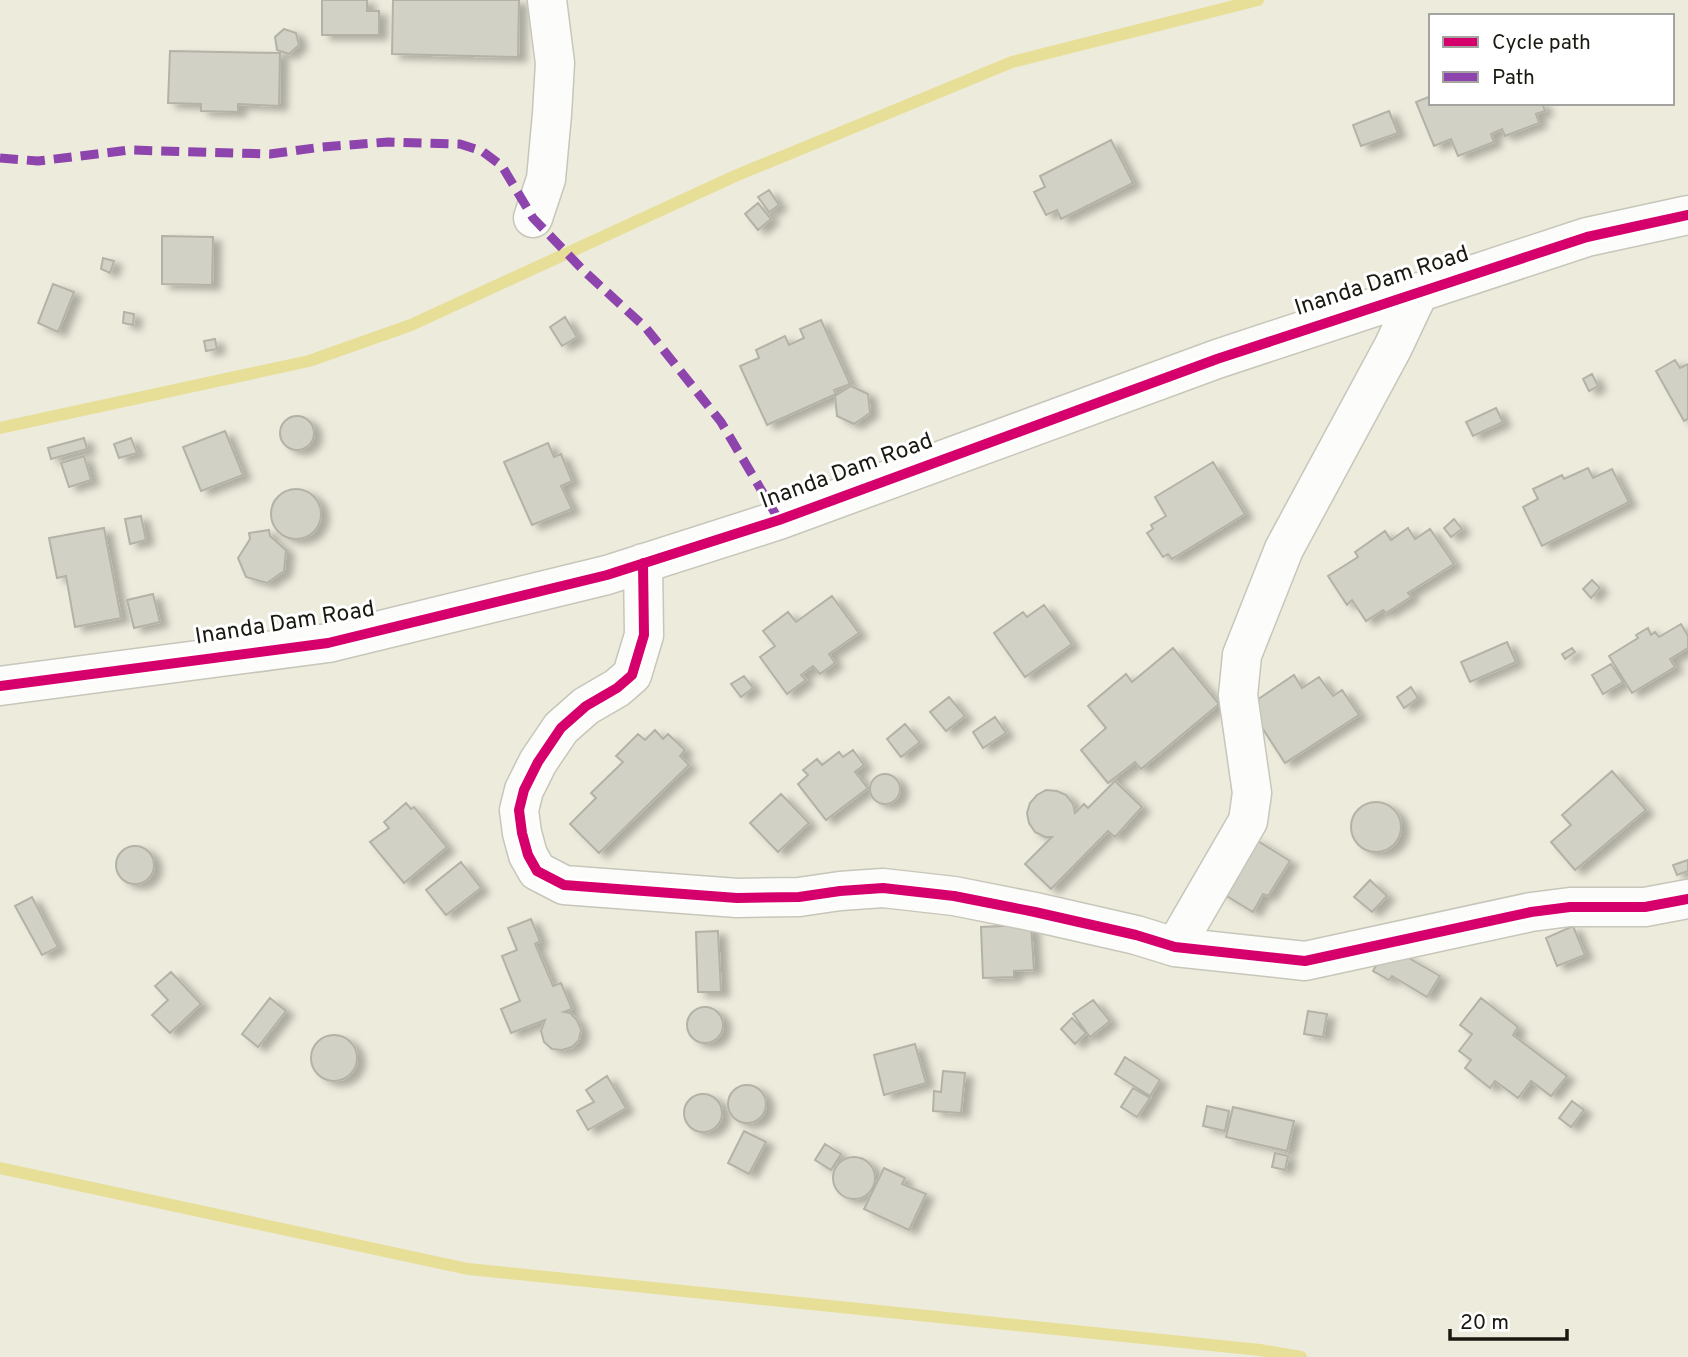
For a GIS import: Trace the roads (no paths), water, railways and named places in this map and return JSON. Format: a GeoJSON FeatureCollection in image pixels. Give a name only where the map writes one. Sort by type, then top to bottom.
{"type":"FeatureCollection","features":[{"type":"Feature","properties":{"kind":"street"},"geometry":{"type":"LineString","coordinates":[[533,218],[546,179],[552,114],[555,63],[547,0]]}},
{"type":"Feature","properties":{"kind":"street","name":"Inanda Dam Road"},"geometry":{"type":"LineString","coordinates":[[0,686],[328,643],[607,575],[779,520],[1217,359],[1587,237],[1688,215]]}},
{"type":"Feature","properties":{"kind":"street"},"geometry":{"type":"LineString","coordinates":[[1175,947],[1248,821],[1252,793],[1238,695],[1242,655],[1284,549],[1393,347],[1419,292]]}},
{"type":"Feature","properties":{"kind":"street"},"geometry":{"type":"LineString","coordinates":[[643,563],[644,635],[632,675],[617,688],[586,706],[561,728],[538,762],[524,790],[519,810],[528,855],[537,871],[564,885],[737,898],[799,897],[883,888],[954,896],[1073,920],[1175,947],[1305,961],[1531,912],[1570,907],[1646,907],[1688,899]]}},
{"type":"Feature","properties":{"kind":"waterway"},"geometry":{"type":"LineString","coordinates":[[0,428],[309,361],[411,325],[735,176],[1012,62],[1258,0]]}},
{"type":"Feature","properties":{"kind":"waterway"},"geometry":{"type":"LineString","coordinates":[[0,1168],[468,1269],[1260,1350],[1301,1357]]}}]}
